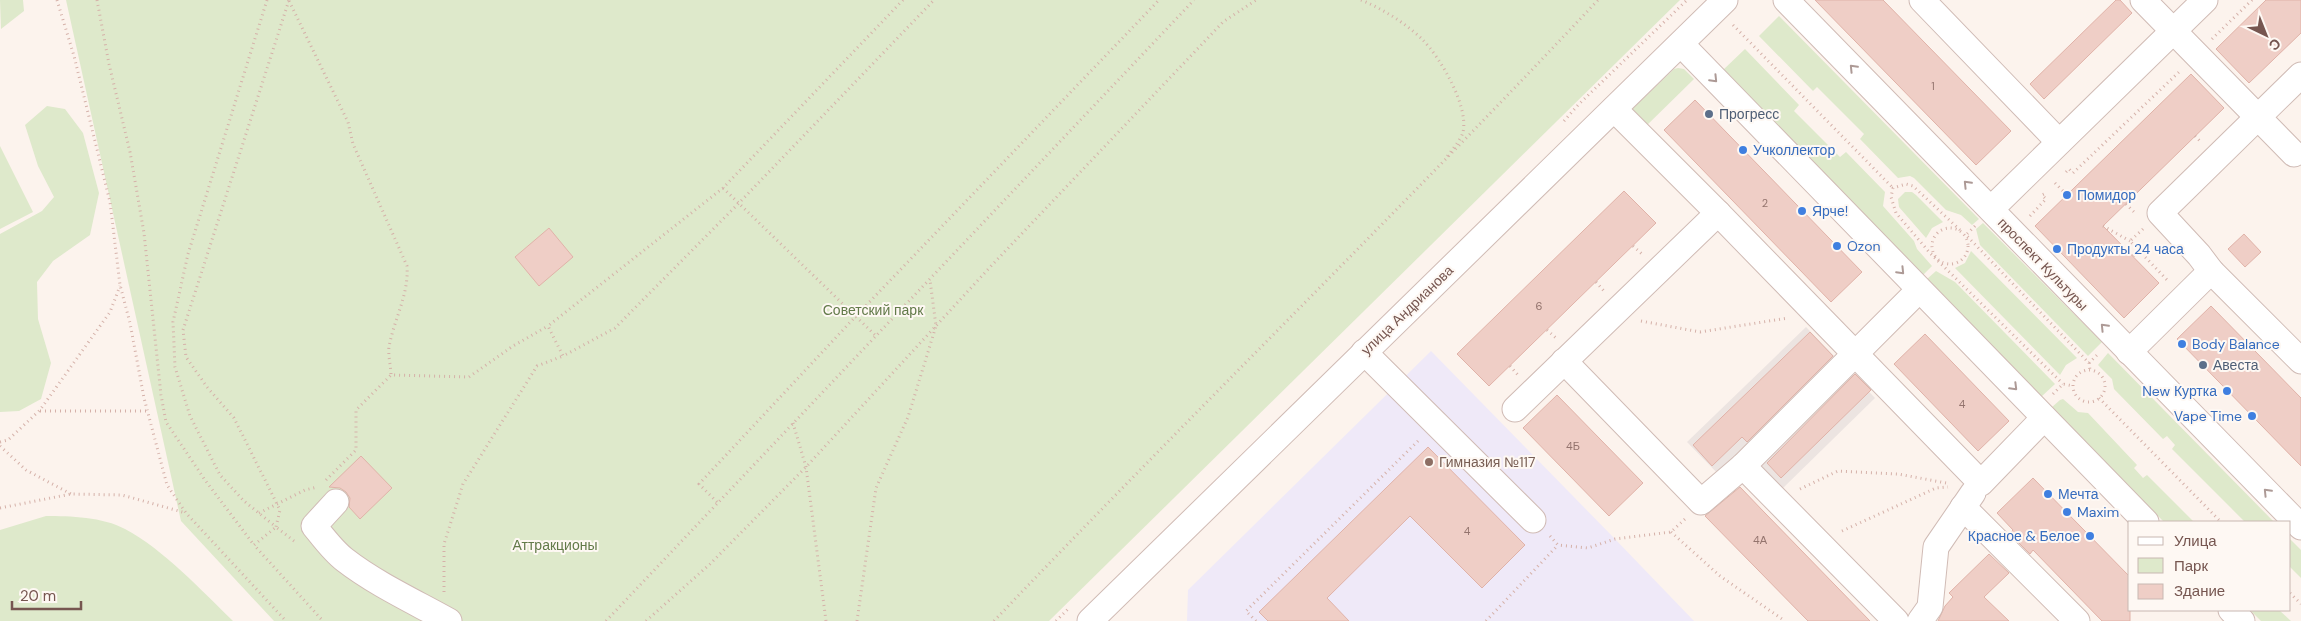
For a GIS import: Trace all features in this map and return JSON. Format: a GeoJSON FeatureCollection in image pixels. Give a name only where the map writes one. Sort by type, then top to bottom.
{"type":"FeatureCollection","features":[{"type":"Feature","properties":{"kind":"street","name":"проспект Культуры"},"geometry":{"type":"LineString","coordinates":[[1786,0],[2301,527]]}},
{"type":"Feature","properties":{"kind":"street"},"geometry":{"type":"LineString","coordinates":[[2143,0],[2294,154]]}},
{"type":"Feature","properties":{"kind":"street"},"geometry":{"type":"LineString","coordinates":[[1990,209],[2205,0]]}},
{"type":"Feature","properties":{"kind":"street"},"geometry":{"type":"LineString","coordinates":[[1929,2],[2059,142]]}},
{"type":"Feature","properties":{"kind":"street","name":"улица Андрианова"},"geometry":{"type":"LineString","coordinates":[[1090,621],[1721,4]]}},
{"type":"Feature","properties":{"kind":"street"},"geometry":{"type":"LineString","coordinates":[[1681,44],[1919,290],[2047,407],[2145,521]]}},
{"type":"Feature","properties":{"kind":"street"},"geometry":{"type":"LineString","coordinates":[[2301,75],[2160,213],[2199,255],[2211,271],[2301,361]]}},
{"type":"Feature","properties":{"kind":"street"},"geometry":{"type":"LineString","coordinates":[[1614,109],[1718,213],[1980,483]]}},
{"type":"Feature","properties":{"kind":"street"},"geometry":{"type":"LineString","coordinates":[[1515,408],[1718,213]]}},
{"type":"Feature","properties":{"kind":"street"},"geometry":{"type":"LineString","coordinates":[[2129,352],[2211,271]]}},
{"type":"Feature","properties":{"kind":"street"},"geometry":{"type":"LineString","coordinates":[[1564,360],[1701,502],[1743,466],[1919,290]]}},
{"type":"Feature","properties":{"kind":"street"},"geometry":{"type":"LineString","coordinates":[[1364,352],[1534,520]]}},
{"type":"Feature","properties":{"kind":"street"},"geometry":{"type":"LineString","coordinates":[[1920,621],[1930,607],[1936,547],[1980,483],[2047,407]]}},
{"type":"Feature","properties":{"kind":"street"},"geometry":{"type":"LineString","coordinates":[[1743,466],[1896,621]]}},
{"type":"Feature","properties":{"kind":"street"},"geometry":{"type":"LineString","coordinates":[[327,490],[314,526],[328,542],[345,560],[392,590],[449,621]]}},
{"type":"Feature","properties":{"kind":"street"},"geometry":{"type":"LineString","coordinates":[[1963,507],[2077,621]]}},
{"type":"Feature","properties":{"kind":"street"},"geometry":{"type":"LineString","coordinates":[[2232,611],[2242,621]]}},
{"type":"Feature","properties":{"kind":"path"},"geometry":{"type":"LineString","coordinates":[[57,0],[74,56],[110,202],[120,285],[130,323],[147,411],[167,485],[186,513],[286,621]]}},
{"type":"Feature","properties":{"kind":"path"},"geometry":{"type":"LineString","coordinates":[[97,0],[109,64],[130,152],[144,233],[161,395],[166,422],[205,480],[254,545],[323,621]]}},
{"type":"Feature","properties":{"kind":"path"},"geometry":{"type":"LineString","coordinates":[[267,0],[188,254],[172,322],[175,367],[190,416],[220,475],[259,513],[298,544]]}},
{"type":"Feature","properties":{"kind":"path"},"geometry":{"type":"LineString","coordinates":[[254,545],[276,527],[280,510],[234,418],[207,387],[186,357],[183,330],[289,0],[348,122],[353,144],[407,266],[408,279],[404,301],[389,349],[391,375]]}},
{"type":"Feature","properties":{"kind":"path"},"geometry":{"type":"LineString","coordinates":[[259,513],[305,490],[327,490],[356,450],[356,410],[391,375],[469,377],[513,346],[548,326],[723,188],[903,0]]}},
{"type":"Feature","properties":{"kind":"path"},"geometry":{"type":"LineString","coordinates":[[446,596],[443,588],[444,544],[463,484],[537,366],[564,356],[615,328],[739,203],[934,0]]}},
{"type":"Feature","properties":{"kind":"path"},"geometry":{"type":"LineString","coordinates":[[717,502],[699,484],[856,316],[1159,0]]}},
{"type":"Feature","properties":{"kind":"path"},"geometry":{"type":"LineString","coordinates":[[606,621],[1194,0]]}},
{"type":"Feature","properties":{"kind":"path"},"geometry":{"type":"LineString","coordinates":[[646,621],[710,564],[806,467],[936,326],[1223,22],[1256,0]]}},
{"type":"Feature","properties":{"kind":"path"},"geometry":{"type":"LineString","coordinates":[[1361,0],[1382,9],[1422,40],[1446,72],[1460,103],[1463,132],[1442,165]]}},
{"type":"Feature","properties":{"kind":"path"},"geometry":{"type":"LineString","coordinates":[[994,621],[1091,519],[1442,165],[1598,0]]}},
{"type":"Feature","properties":{"kind":"path"},"geometry":{"type":"LineString","coordinates":[[2029,218],[2046,199],[2042,195],[2069,169],[2073,173],[2252,0]]}},
{"type":"Feature","properties":{"kind":"path"},"geometry":{"type":"LineString","coordinates":[[1721,4],[1893,188]]}},
{"type":"Feature","properties":{"kind":"path"},"geometry":{"type":"LineString","coordinates":[[2055,183],[2067,195]]}},
{"type":"Feature","properties":{"kind":"path"},"geometry":{"type":"LineString","coordinates":[[1893,188],[1906,184],[1913,186],[1966,235],[2089,363],[2090,370]]}},
{"type":"Feature","properties":{"kind":"path"},"geometry":{"type":"LineString","coordinates":[[723,188],[876,336]]}},
{"type":"Feature","properties":{"kind":"path"},"geometry":{"type":"LineString","coordinates":[[1893,188],[1891,197],[1896,213],[1938,259],[2063,384],[2073,386]]}},
{"type":"Feature","properties":{"kind":"path"},"geometry":{"type":"LineString","coordinates":[[2130,242],[2160,213]]}},
{"type":"Feature","properties":{"kind":"path"},"geometry":{"type":"LineString","coordinates":[[2103,226],[2130,242],[2184,298]]}},
{"type":"Feature","properties":{"kind":"path"},"geometry":{"type":"LineString","coordinates":[[1960,230],[1948,227],[1942,228],[1934,237],[1931,246],[1938,259],[1948,264],[1961,260],[1968,250],[1966,235]]}},
{"type":"Feature","properties":{"kind":"path"},"geometry":{"type":"LineString","coordinates":[[2133,256],[2138,250]]}},
{"type":"Feature","properties":{"kind":"path"},"geometry":{"type":"LineString","coordinates":[[857,621],[876,488],[908,417],[936,326],[930,280]]}},
{"type":"Feature","properties":{"kind":"path"},"geometry":{"type":"LineString","coordinates":[[0,442],[8,440],[40,410],[110,312],[120,285]]}},
{"type":"Feature","properties":{"kind":"path"},"geometry":{"type":"LineString","coordinates":[[1611,315],[1700,332],[1816,314]]}},
{"type":"Feature","properties":{"kind":"path"},"geometry":{"type":"LineString","coordinates":[[548,326],[564,356]]}},
{"type":"Feature","properties":{"kind":"path"},"geometry":{"type":"LineString","coordinates":[[2089,363],[2102,350]]}},
{"type":"Feature","properties":{"kind":"path"},"geometry":{"type":"LineString","coordinates":[[2090,370],[2098,374],[2104,384],[2100,398],[2091,402],[2081,401],[2076,396],[2073,386],[2074,380],[2079,373],[2090,370]]}},
{"type":"Feature","properties":{"kind":"path"},"geometry":{"type":"LineString","coordinates":[[2047,407],[2063,384]]}},
{"type":"Feature","properties":{"kind":"path"},"geometry":{"type":"LineString","coordinates":[[2100,398],[2220,521]]}},
{"type":"Feature","properties":{"kind":"path"},"geometry":{"type":"LineString","coordinates":[[40,410],[147,411]]}},
{"type":"Feature","properties":{"kind":"path"},"geometry":{"type":"LineString","coordinates":[[793,423],[806,467],[826,621]]}},
{"type":"Feature","properties":{"kind":"path"},"geometry":{"type":"LineString","coordinates":[[1256,621],[1246,611],[1435,424]]}},
{"type":"Feature","properties":{"kind":"path"},"geometry":{"type":"LineString","coordinates":[[0,446],[26,470],[71,494]]}},
{"type":"Feature","properties":{"kind":"path"},"geometry":{"type":"LineString","coordinates":[[1778,500],[1838,471],[1898,474],[1957,486],[1936,488],[1819,542]]}},
{"type":"Feature","properties":{"kind":"path"},"geometry":{"type":"LineString","coordinates":[[0,508],[71,494],[122,495],[186,513]]}},
{"type":"Feature","properties":{"kind":"path"},"geometry":{"type":"LineString","coordinates":[[1486,621],[1558,545],[1588,548],[1615,539],[1671,532],[1701,502]]}},
{"type":"Feature","properties":{"kind":"path"},"geometry":{"type":"LineString","coordinates":[[1671,532],[1720,576],[1785,621]]}},
{"type":"Feature","properties":{"kind":"path"},"geometry":{"type":"LineString","coordinates":[[2291,594],[2301,604]]}},
{"type":"Feature","properties":{"kind":"shaded area"},"geometry":{"type":"Polygon","coordinates":[[[1806,327],[1875,398],[1782,489],[1722,478],[1687,442],[1806,327]]]}},
{"type":"Feature","properties":{"kind":"shaded area","name":"Гимназия №117"},"geometry":{"type":"Polygon","coordinates":[[[1431,351],[1694,621],[1187,621],[1188,590],[1431,351]]]}},
{"type":"Feature","properties":{"kind":"green space"},"geometry":{"type":"Polygon","coordinates":[[[0,0],[23,0],[24,11],[1,29],[0,0]]]}},
{"type":"Feature","properties":{"kind":"green space","name":"Советский парк"},"geometry":{"type":"Polygon","coordinates":[[[66,0],[1680,0],[1049,621],[274,621],[181,521],[66,0]]]}},
{"type":"Feature","properties":{"kind":"green space"},"geometry":{"type":"Polygon","coordinates":[[[1779,16],[1979,219],[1972,225],[1961,215],[1946,210],[1914,178],[1910,176],[1898,178],[1860,139],[1864,134],[1817,87],[1813,91],[1759,36],[1779,16]]]}},
{"type":"Feature","properties":{"kind":"green space"},"geometry":{"type":"Polygon","coordinates":[[[1745,49],[1799,105],[1794,111],[1840,157],[1846,152],[1885,192],[1883,206],[1914,241],[1917,249],[1932,266],[1923,275],[1723,70],[1745,49]]]}},
{"type":"Feature","properties":{"kind":"green space"},"geometry":{"type":"Polygon","coordinates":[[[1674,69],[1684,69],[1694,79],[1642,130],[1631,110],[1674,69]]]}},
{"type":"Feature","properties":{"kind":"green space"},"geometry":{"type":"Polygon","coordinates":[[[47,106],[65,109],[83,133],[99,193],[90,235],[53,261],[37,282],[38,319],[51,363],[41,399],[19,411],[0,412],[0,234],[42,211],[54,197],[38,166],[25,125],[47,106]]]}},
{"type":"Feature","properties":{"kind":"green space"},"geometry":{"type":"Polygon","coordinates":[[[0,146],[33,212],[0,229],[0,146]]]}},
{"type":"Feature","properties":{"kind":"green space"},"geometry":{"type":"Polygon","coordinates":[[[1905,192],[1912,192],[1916,195],[1943,222],[1932,228],[1926,238],[1899,207],[1898,199],[1905,192]]]}},
{"type":"Feature","properties":{"kind":"green space"},"geometry":{"type":"Polygon","coordinates":[[[1983,223],[2102,342],[2088,356],[1980,245],[1976,229],[1983,223]]]}},
{"type":"Feature","properties":{"kind":"green space"},"geometry":{"type":"Polygon","coordinates":[[[1971,251],[2077,358],[2066,365],[2060,375],[1955,268],[1965,263],[1971,251]]]}},
{"type":"Feature","properties":{"kind":"green space"},"geometry":{"type":"Polygon","coordinates":[[[1936,271],[1955,282],[2055,384],[2041,397],[1927,279],[1936,271]]]}},
{"type":"Feature","properties":{"kind":"green space"},"geometry":{"type":"Polygon","coordinates":[[[2108,353],[2273,521],[2244,521],[2172,449],[2175,445],[2167,436],[2163,439],[2114,389],[2112,379],[2098,365],[2108,353]]]}},
{"type":"Feature","properties":{"kind":"green space"},"geometry":{"type":"Polygon","coordinates":[[[2063,399],[2078,412],[2088,413],[2137,465],[2134,468],[2143,478],[2147,475],[2193,521],[2163,521],[2051,408],[2063,399]]]}},
{"type":"Feature","properties":{"kind":"green space"},"geometry":{"type":"Polygon","coordinates":[[[46,516],[97,520],[125,529],[168,559],[233,621],[0,621],[0,530],[46,516]]]}},
{"type":"Feature","properties":{"kind":"green space"},"geometry":{"type":"Polygon","coordinates":[[[2291,540],[2301,550],[2301,578],[2291,568],[2291,540]]]}},
{"type":"Feature","properties":{"kind":"green space"},"geometry":{"type":"Polygon","coordinates":[[[2251,611],[2280,611],[2291,621],[2261,621],[2251,611]]]}},
{"type":"Feature","properties":{"kind":"building"},"geometry":{"type":"Polygon","coordinates":[[[1815,0],[1883,0],[2011,131],[1976,165],[1815,0]]]}},
{"type":"Feature","properties":{"kind":"building"},"geometry":{"type":"Polygon","coordinates":[[[2116,0],[2120,0],[2132,13],[2044,99],[2030,84],[2116,0]]]}},
{"type":"Feature","properties":{"kind":"building"},"geometry":{"type":"Polygon","coordinates":[[[2266,0],[2301,0],[2301,33],[2249,83],[2216,49],[2266,0]]]}},
{"type":"Feature","properties":{"kind":"building"},"geometry":{"type":"Polygon","coordinates":[[[2191,74],[2224,108],[2103,226],[2159,283],[2124,318],[2035,226],[2191,74]]]}},
{"type":"Feature","properties":{"kind":"building"},"geometry":{"type":"Polygon","coordinates":[[[1695,100],[1862,272],[1831,302],[1664,130],[1695,100]]]}},
{"type":"Feature","properties":{"kind":"building"},"geometry":{"type":"Polygon","coordinates":[[[1624,191],[1656,223],[1489,386],[1457,354],[1624,191]]]}},
{"type":"Feature","properties":{"kind":"building"},"geometry":{"type":"Polygon","coordinates":[[[549,228],[573,257],[539,286],[515,257],[549,228]]]}},
{"type":"Feature","properties":{"kind":"building"},"geometry":{"type":"Polygon","coordinates":[[[2244,234],[2261,252],[2245,267],[2228,249],[2244,234]]]}},
{"type":"Feature","properties":{"kind":"building"},"geometry":{"type":"Polygon","coordinates":[[[2211,306],[2301,398],[2301,466],[2177,339],[2211,306]]]}},
{"type":"Feature","properties":{"kind":"building"},"geometry":{"type":"Polygon","coordinates":[[[1810,332],[1833,356],[1747,442],[1742,437],[1712,466],[1693,445],[1810,332]]]}},
{"type":"Feature","properties":{"kind":"building"},"geometry":{"type":"Polygon","coordinates":[[[1925,334],[2009,421],[1978,451],[1894,364],[1925,334]]]}},
{"type":"Feature","properties":{"kind":"building"},"geometry":{"type":"Polygon","coordinates":[[[1855,374],[1871,390],[1781,478],[1767,463],[1855,374]]]}},
{"type":"Feature","properties":{"kind":"building"},"geometry":{"type":"Polygon","coordinates":[[[1557,395],[1643,483],[1609,516],[1523,428],[1557,395]]]}},
{"type":"Feature","properties":{"kind":"building"},"geometry":{"type":"Polygon","coordinates":[[[1428,447],[1525,545],[1482,588],[1410,516],[1327,598],[1349,621],[1268,621],[1259,612],[1428,447]]]}},
{"type":"Feature","properties":{"kind":"building"},"geometry":{"type":"Polygon","coordinates":[[[361,456],[392,488],[360,519],[349,507],[350,498],[346,492],[340,488],[329,487],[361,456]]]}},
{"type":"Feature","properties":{"kind":"building"},"geometry":{"type":"Polygon","coordinates":[[[2033,478],[2128,575],[2128,611],[2130,611],[2130,621],[2102,621],[2033,550],[2030,554],[2010,534],[2013,530],[1997,513],[2033,478]]]}},
{"type":"Feature","properties":{"kind":"building"},"geometry":{"type":"Polygon","coordinates":[[[1740,487],[1870,621],[1808,621],[1705,516],[1740,487]]]}},
{"type":"Feature","properties":{"kind":"building"},"geometry":{"type":"Polygon","coordinates":[[[1989,554],[2009,573],[1984,597],[2009,621],[1938,621],[1945,606],[1953,597],[1949,593],[1989,554]]]}},
{"type":"Feature","properties":{"kind":"place","name":"Прогресс"},"geometry":{"type":"Point","coordinates":[1709,114]}},
{"type":"Feature","properties":{"kind":"place","name":"Учколлектор"},"geometry":{"type":"Point","coordinates":[1743,150]}},
{"type":"Feature","properties":{"kind":"place","name":"Помидор"},"geometry":{"type":"Point","coordinates":[2067,195]}},
{"type":"Feature","properties":{"kind":"place","name":"Ярче!"},"geometry":{"type":"Point","coordinates":[1802,211]}},
{"type":"Feature","properties":{"kind":"place","name":"Ozon"},"geometry":{"type":"Point","coordinates":[1837,246]}},
{"type":"Feature","properties":{"kind":"place","name":"Продукты 24 часа"},"geometry":{"type":"Point","coordinates":[2057,249]}},
{"type":"Feature","properties":{"kind":"place","name":"Body Balance"},"geometry":{"type":"Point","coordinates":[2182,344]}},
{"type":"Feature","properties":{"kind":"place","name":"Авеста"},"geometry":{"type":"Point","coordinates":[2203,365]}},
{"type":"Feature","properties":{"kind":"place","name":"New Куртка"},"geometry":{"type":"Point","coordinates":[2227,391]}},
{"type":"Feature","properties":{"kind":"place","name":"Vape Time"},"geometry":{"type":"Point","coordinates":[2252,416]}},
{"type":"Feature","properties":{"kind":"place","name":"Гимназия №117"},"geometry":{"type":"Point","coordinates":[1429,462]}},
{"type":"Feature","properties":{"kind":"place","name":"Мечта"},"geometry":{"type":"Point","coordinates":[2048,494]}},
{"type":"Feature","properties":{"kind":"place","name":"Maxim"},"geometry":{"type":"Point","coordinates":[2067,512]}},
{"type":"Feature","properties":{"kind":"place","name":"Красное & Белое"},"geometry":{"type":"Point","coordinates":[2090,536]}},
{"type":"Feature","properties":{"kind":"park label","name":"Аттракционы"},"geometry":{"type":"Point","coordinates":[555,545]}}]}
